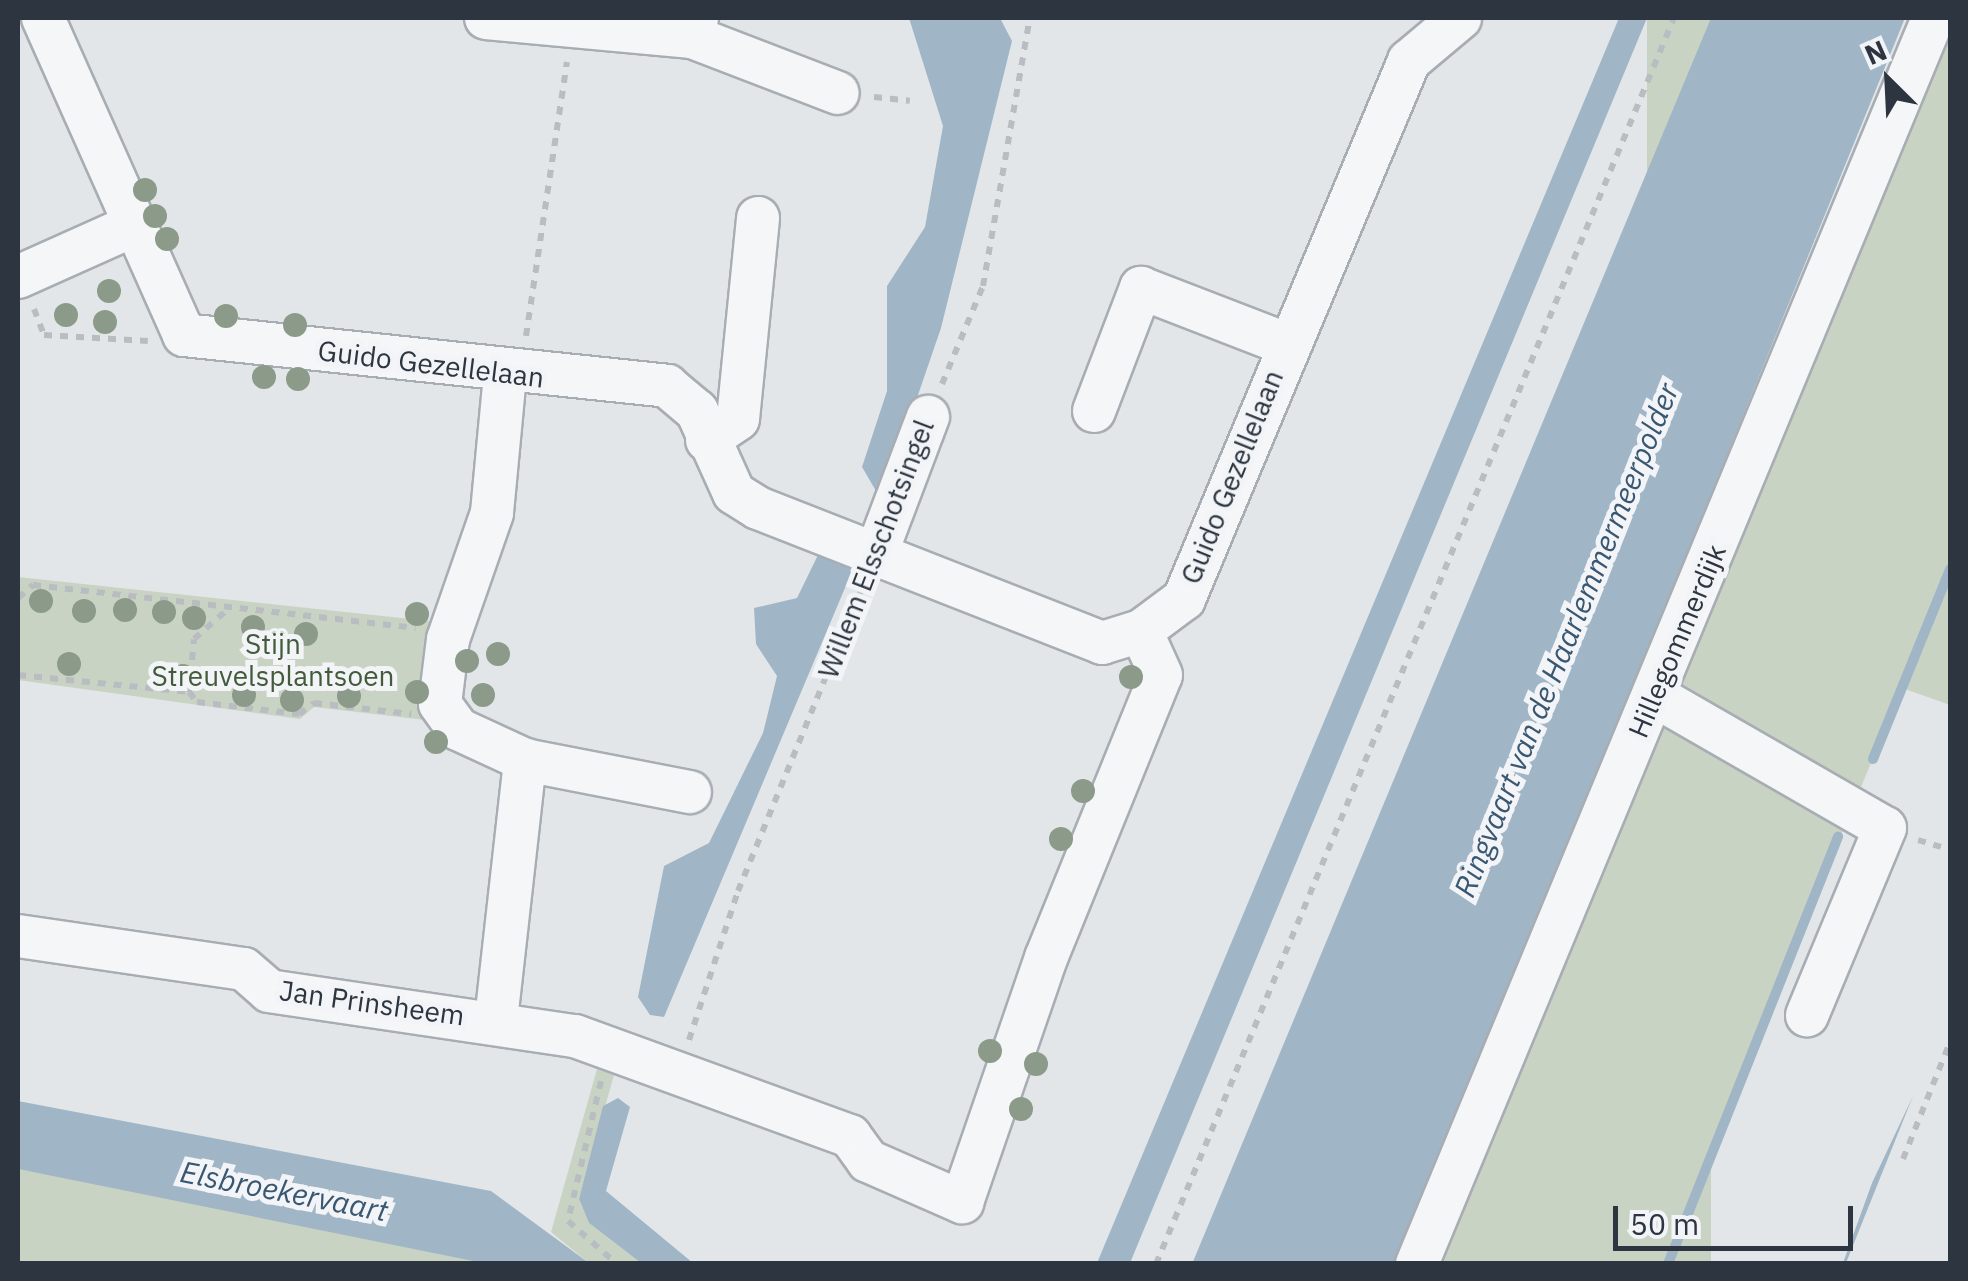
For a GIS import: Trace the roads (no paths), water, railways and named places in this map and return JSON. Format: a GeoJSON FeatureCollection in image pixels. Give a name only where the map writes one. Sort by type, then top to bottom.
{"type":"FeatureCollection","features":[{"type":"Feature","properties":{"kind":"street"},"geometry":{"type":"LineString","coordinates":[[18,277],[130,228],[43,18]]}},
{"type":"Feature","properties":{"kind":"street"},"geometry":{"type":"LineString","coordinates":[[486,18],[573,26],[694,27],[838,93]]}},
{"type":"Feature","properties":{"kind":"street","name":"Guido Gezellelaan"},"geometry":{"type":"LineString","coordinates":[[130,228],[184,336],[513,375],[668,386],[697,411],[734,493],[875,558],[1088,640],[1140,631],[1184,599],[1286,344],[1409,61],[1460,18]]}},
{"type":"Feature","properties":{"kind":"street","name":"Hillegommerdijk"},"geometry":{"type":"LineString","coordinates":[[1418,1264],[1933,18]]}},
{"type":"Feature","properties":{"kind":"street"},"geometry":{"type":"LineString","coordinates":[[708,440],[738,418],[758,218]]}},
{"type":"Feature","properties":{"kind":"street","name":"Guido Gezellelaan"},"geometry":{"type":"LineString","coordinates":[[1094,412],[1141,288],[1286,344]]}},
{"type":"Feature","properties":{"kind":"street"},"geometry":{"type":"LineString","coordinates":[[513,375],[492,514],[452,632],[440,704],[458,729],[526,760],[690,792]]}},
{"type":"Feature","properties":{"kind":"street","name":"Willem Elsschotsingel"},"geometry":{"type":"LineString","coordinates":[[875,558],[928,417]]}},
{"type":"Feature","properties":{"kind":"street","name":"Jan Prinsheem"},"geometry":{"type":"LineString","coordinates":[[18,936],[244,968],[269,991],[496,1020],[605,1069],[679,1069],[850,1136],[868,1161],[962,1202],[1059,924],[1161,675],[1140,631]]}},
{"type":"Feature","properties":{"kind":"street"},"geometry":{"type":"LineString","coordinates":[[1655,696],[1885,828],[1807,1015]]}},
{"type":"Feature","properties":{"kind":"street"},"geometry":{"type":"LineString","coordinates":[[496,1020],[526,760]]}},
{"type":"Feature","properties":{"kind":"water"},"geometry":{"type":"Polygon","coordinates":[[[909,18],[1000,18],[1012,41],[941,328],[885,491],[876,491],[862,467],[887,391],[887,286],[925,227],[943,126],[909,18]]]}},
{"type":"Feature","properties":{"kind":"water"},"geometry":{"type":"Polygon","coordinates":[[[1619,18],[1647,18],[1130,1263],[1097,1263],[1619,18]]]}},
{"type":"Feature","properties":{"kind":"water","name":"Ringvaart van de Haarlemmermeerpolder"},"geometry":{"type":"Polygon","coordinates":[[[1711,18],[1905,18],[1398,1263],[1192,1264],[1711,18]]]}},
{"type":"Feature","properties":{"kind":"water"},"geometry":{"type":"Polygon","coordinates":[[[818,555],[853,569],[664,1017],[650,1015],[638,997],[664,866],[709,843],[763,733],[777,676],[756,644],[754,608],[797,598],[818,555]]]}},
{"type":"Feature","properties":{"kind":"water"},"geometry":{"type":"Polygon","coordinates":[[[1913,1096],[1846,1263],[1843,1263],[1872,1183],[1913,1096]]]}},
{"type":"Feature","properties":{"kind":"water"},"geometry":{"type":"Polygon","coordinates":[[[618,1098],[630,1107],[606,1191],[693,1263],[641,1263],[589,1223],[579,1199],[603,1106],[618,1098]]]}},
{"type":"Feature","properties":{"kind":"water","name":"Elsbroekervaart"},"geometry":{"type":"Polygon","coordinates":[[[18,1101],[491,1191],[589,1263],[483,1263],[18,1169],[18,1101]]]}},
{"type":"Feature","properties":{"kind":"waterway"},"geometry":{"type":"LineString","coordinates":[[1873,759],[1950,569]]}},
{"type":"Feature","properties":{"kind":"waterway"},"geometry":{"type":"LineString","coordinates":[[1668,1264],[1838,837]]}},
{"type":"Feature","properties":{"kind":"park label","name":"Stijn Streuvelsplantsoen"},"geometry":{"type":"Point","coordinates":[273,660]}}]}
